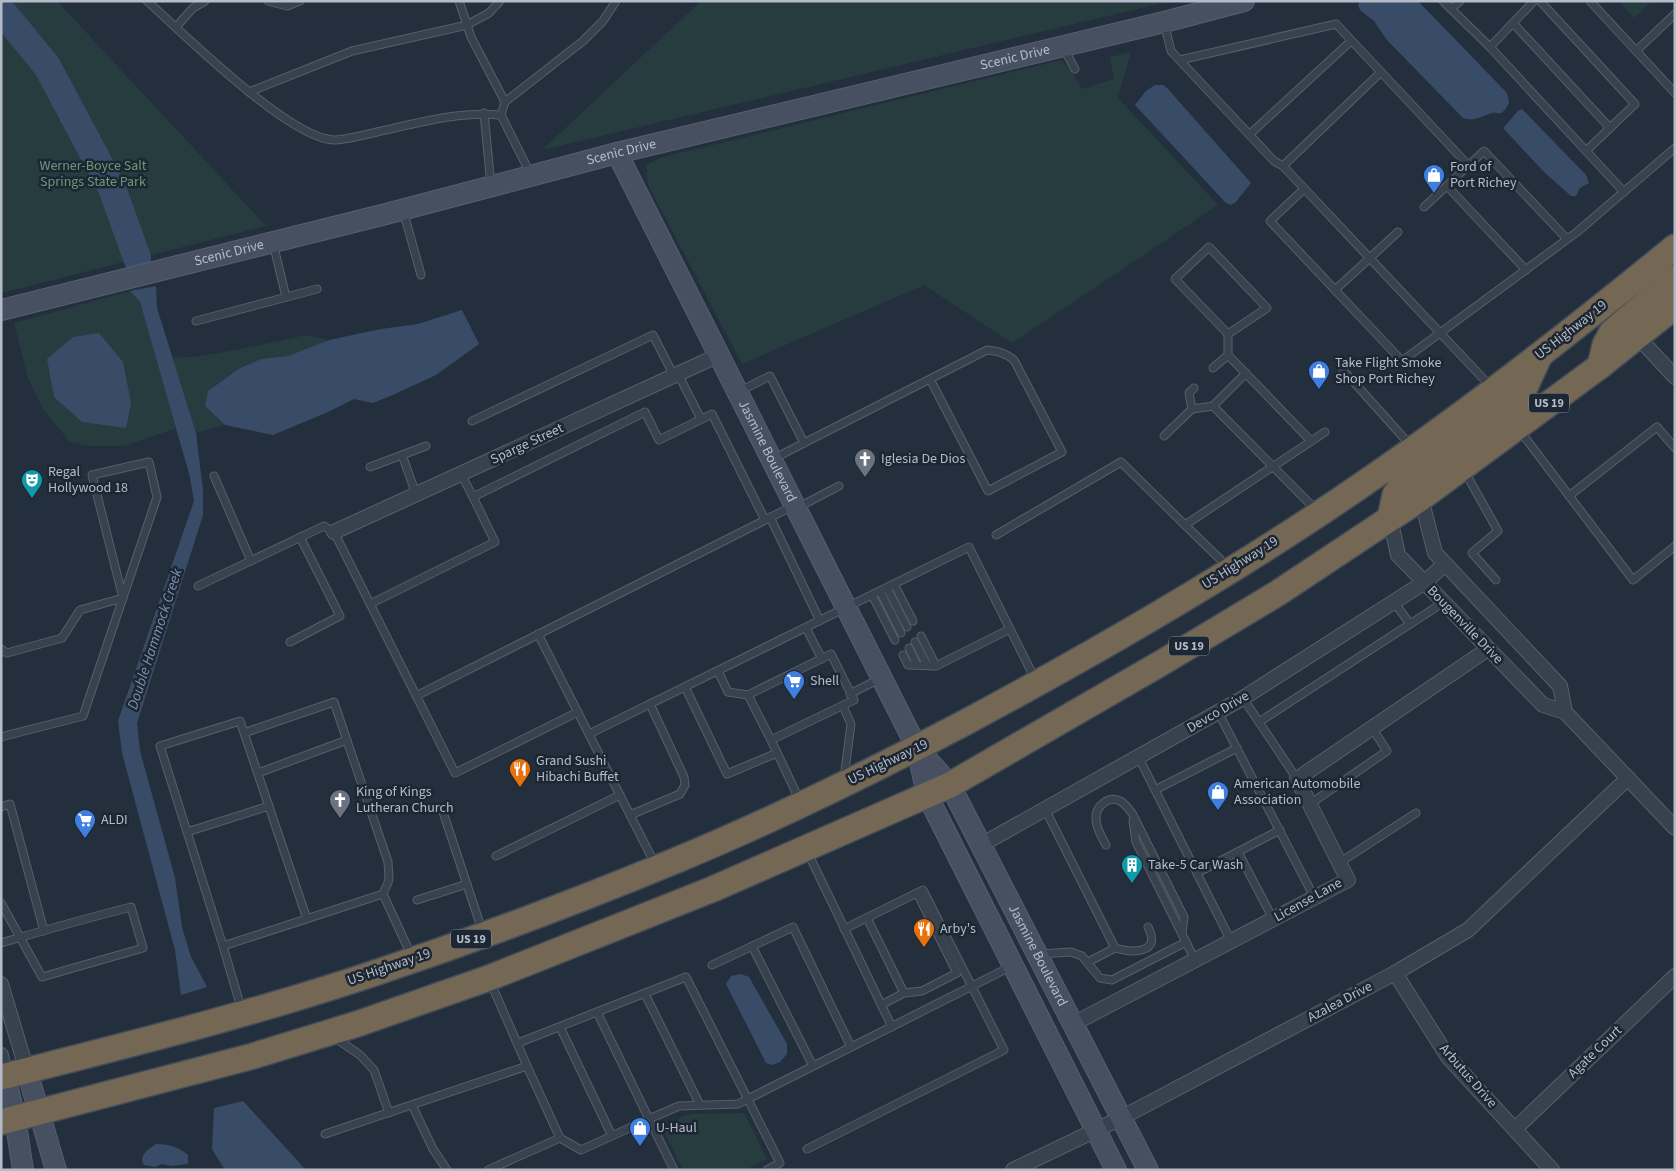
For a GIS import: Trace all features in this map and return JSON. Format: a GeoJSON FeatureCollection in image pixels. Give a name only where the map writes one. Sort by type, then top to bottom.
{"type":"FeatureCollection","features":[{"type":"Feature","properties":{"kind":"highway","name":"US Highway 19"},"geometry":{"type":"LineString","coordinates":[[9,1070],[243,1013],[413,960],[484,935],[657,868],[802,804],[917,748],[1038,684],[1149,621],[1318,513],[1414,448],[1494,390],[1675,247]]}},
{"type":"Feature","properties":{"kind":"highway"},"geometry":{"type":"LineString","coordinates":[[1600,366],[1605,345],[1612,332],[1675,278]]}},
{"type":"Feature","properties":{"kind":"highway","name":"US 19"},"geometry":{"type":"LineString","coordinates":[[8,1120],[253,1056],[328,1033],[489,978],[713,889],[950,785],[1278,592],[1421,498],[1600,366],[1675,306]]}},
{"type":"Feature","properties":{"kind":"highway"},"geometry":{"type":"LineString","coordinates":[[1390,518],[1394,495],[1401,486],[1520,396],[1540,355]]}},
{"type":"Feature","properties":{"kind":"street","name":"Scenic Drive"},"geometry":{"type":"LineString","coordinates":[[1,310],[403,210],[618,153],[1164,22],[1244,1]]}},
{"type":"Feature","properties":{"kind":"street","name":"Jasmine Boulevard"},"geometry":{"type":"LineString","coordinates":[[618,153],[917,748],[950,785],[1148,1170]]}},
{"type":"Feature","properties":{"kind":"street"},"geometry":{"type":"LineString","coordinates":[[1638,337],[1675,377]]}},
{"type":"Feature","properties":{"kind":"street","name":"Sparge Street"},"geometry":{"type":"LineString","coordinates":[[334,532],[719,355]]}},
{"type":"Feature","properties":{"kind":"street","name":"Bougenville Drive"},"geometry":{"type":"LineString","coordinates":[[1421,498],[1435,553],[1560,686],[1565,712]]}},
{"type":"Feature","properties":{"kind":"street","name":"Bougenville Drive"},"geometry":{"type":"LineString","coordinates":[[1390,518],[1398,554],[1543,705],[1565,712],[1675,828]]}},
{"type":"Feature","properties":{"kind":"street","name":"Devco Drive"},"geometry":{"type":"LineString","coordinates":[[981,845],[1243,698],[1425,582],[1445,564]]}},
{"type":"Feature","properties":{"kind":"street"},"geometry":{"type":"LineString","coordinates":[[1297,778],[1488,649]]}},
{"type":"Feature","properties":{"kind":"street","name":"Jasmine Boulevard"},"geometry":{"type":"LineString","coordinates":[[917,748],[927,795],[1116,1170]]}},
{"type":"Feature","properties":{"kind":"street","name":"License Lane"},"geometry":{"type":"LineString","coordinates":[[1073,1024],[1348,880],[1297,778]]}},
{"type":"Feature","properties":{"kind":"street","name":"Azalea Drive"},"geometry":{"type":"LineString","coordinates":[[1013,1170],[1121,1118],[1395,973],[1468,930],[1628,778]]}},
{"type":"Feature","properties":{"kind":"street"},"geometry":{"type":"LineString","coordinates":[[1013,966],[1037,954]]}},
{"type":"Feature","properties":{"kind":"street","name":"Arbutus Drive"},"geometry":{"type":"LineString","coordinates":[[1395,973],[1448,1056],[1552,1170]]}},
{"type":"Feature","properties":{"kind":"street","name":"Agate Court"},"geometry":{"type":"LineString","coordinates":[[1515,1129],[1675,976]]}},
{"type":"Feature","properties":{"kind":"street"},"geometry":{"type":"LineString","coordinates":[[1,984],[9,1070],[8,1120],[23,1170]]}},
{"type":"Feature","properties":{"kind":"street"},"geometry":{"type":"LineString","coordinates":[[9,1070],[39,1112],[56,1170]]}},
{"type":"Feature","properties":{"kind":"lane"},"geometry":{"type":"LineString","coordinates":[[147,1],[249,92],[311,134],[334,140],[461,115],[501,115]]}},
{"type":"Feature","properties":{"kind":"lane"},"geometry":{"type":"LineString","coordinates":[[176,27],[193,8],[206,1]]}},
{"type":"Feature","properties":{"kind":"lane"},"geometry":{"type":"LineString","coordinates":[[268,1],[287,6],[300,1]]}},
{"type":"Feature","properties":{"kind":"lane"},"geometry":{"type":"LineString","coordinates":[[459,1],[471,37],[506,102]]}},
{"type":"Feature","properties":{"kind":"lane"},"geometry":{"type":"LineString","coordinates":[[249,92],[352,51],[467,25],[488,13],[500,1]]}},
{"type":"Feature","properties":{"kind":"lane"},"geometry":{"type":"LineString","coordinates":[[531,176],[501,115],[506,102],[583,41],[603,20],[616,1]]}},
{"type":"Feature","properties":{"kind":"lane"},"geometry":{"type":"LineString","coordinates":[[1443,1],[1490,47],[1624,192]]}},
{"type":"Feature","properties":{"kind":"lane"},"geometry":{"type":"LineString","coordinates":[[1451,9],[1460,1]]}},
{"type":"Feature","properties":{"kind":"lane"},"geometry":{"type":"LineString","coordinates":[[1490,47],[1534,1]]}},
{"type":"Feature","properties":{"kind":"lane"},"geometry":{"type":"LineString","coordinates":[[1540,1],[1636,104],[1586,151]]}},
{"type":"Feature","properties":{"kind":"lane"},"geometry":{"type":"LineString","coordinates":[[1590,1],[1675,93]]}},
{"type":"Feature","properties":{"kind":"lane"},"geometry":{"type":"LineString","coordinates":[[1636,51],[1675,14]]}},
{"type":"Feature","properties":{"kind":"lane"},"geometry":{"type":"LineString","coordinates":[[1164,22],[1171,50],[1274,161],[1283,166],[1494,390]]}},
{"type":"Feature","properties":{"kind":"lane"},"geometry":{"type":"LineString","coordinates":[[1513,23],[1610,128]]}},
{"type":"Feature","properties":{"kind":"lane"},"geometry":{"type":"LineString","coordinates":[[1180,60],[1336,24],[1468,165]]}},
{"type":"Feature","properties":{"kind":"lane"},"geometry":{"type":"LineString","coordinates":[[1250,134],[1351,40]]}},
{"type":"Feature","properties":{"kind":"lane"},"geometry":{"type":"LineString","coordinates":[[1063,46],[1075,69]]}},
{"type":"Feature","properties":{"kind":"lane"},"geometry":{"type":"LineString","coordinates":[[1283,166],[1381,72]]}},
{"type":"Feature","properties":{"kind":"lane"},"geometry":{"type":"LineString","coordinates":[[484,114],[491,186]]}},
{"type":"Feature","properties":{"kind":"lane"},"geometry":{"type":"LineString","coordinates":[[1304,189],[1270,221],[1402,360],[1567,239],[1675,148]]}},
{"type":"Feature","properties":{"kind":"lane"},"geometry":{"type":"LineString","coordinates":[[1424,207],[1484,151],[1567,239]]}},
{"type":"Feature","properties":{"kind":"lane"},"geometry":{"type":"LineString","coordinates":[[1447,186],[1526,270]]}},
{"type":"Feature","properties":{"kind":"lane"},"geometry":{"type":"LineString","coordinates":[[403,210],[421,275]]}},
{"type":"Feature","properties":{"kind":"lane"},"geometry":{"type":"LineString","coordinates":[[1336,290],[1398,232]]}},
{"type":"Feature","properties":{"kind":"lane"},"geometry":{"type":"LineString","coordinates":[[273,243],[286,297]]}},
{"type":"Feature","properties":{"kind":"lane"},"geometry":{"type":"LineString","coordinates":[[1228,334],[1267,308],[1209,247],[1176,279],[1228,334],[1228,355],[1311,441]]}},
{"type":"Feature","properties":{"kind":"lane"},"geometry":{"type":"LineString","coordinates":[[196,320],[317,289]]}},
{"type":"Feature","properties":{"kind":"lane"},"geometry":{"type":"LineString","coordinates":[[472,421],[653,334],[701,419]]}},
{"type":"Feature","properties":{"kind":"lane"},"geometry":{"type":"LineString","coordinates":[[772,460],[804,443],[987,350],[996,350],[1014,360],[1062,452],[988,490],[930,379]]}},
{"type":"Feature","properties":{"kind":"lane"},"geometry":{"type":"LineString","coordinates":[[1214,368],[1228,355]]}},
{"type":"Feature","properties":{"kind":"lane"},"geometry":{"type":"LineString","coordinates":[[1343,370],[1414,448]]}},
{"type":"Feature","properties":{"kind":"lane"},"geometry":{"type":"LineString","coordinates":[[1164,436],[1192,409],[1213,406],[1246,373]]}},
{"type":"Feature","properties":{"kind":"lane"},"geometry":{"type":"LineString","coordinates":[[738,392],[770,376],[804,443]]}},
{"type":"Feature","properties":{"kind":"lane"},"geometry":{"type":"LineString","coordinates":[[1192,409],[1189,393],[1194,388]]}},
{"type":"Feature","properties":{"kind":"lane"},"geometry":{"type":"LineString","coordinates":[[1213,406],[1318,513]]}},
{"type":"Feature","properties":{"kind":"lane"},"geometry":{"type":"LineString","coordinates":[[473,498],[645,412],[659,440],[712,414],[820,621]]}},
{"type":"Feature","properties":{"kind":"lane"},"geometry":{"type":"LineString","coordinates":[[1517,427],[1633,580],[1675,546]]}},
{"type":"Feature","properties":{"kind":"lane"},"geometry":{"type":"LineString","coordinates":[[1569,496],[1657,427],[1675,448]]}},
{"type":"Feature","properties":{"kind":"lane"},"geometry":{"type":"LineString","coordinates":[[1185,525],[1325,432]]}},
{"type":"Feature","properties":{"kind":"lane"},"geometry":{"type":"LineString","coordinates":[[370,467],[426,446]]}},
{"type":"Feature","properties":{"kind":"lane"},"geometry":{"type":"LineString","coordinates":[[402,455],[416,494]]}},
{"type":"Feature","properties":{"kind":"lane"},"geometry":{"type":"LineString","coordinates":[[1,737],[83,716],[123,598],[157,497],[149,462],[92,476],[123,598]]}},
{"type":"Feature","properties":{"kind":"lane"},"geometry":{"type":"LineString","coordinates":[[996,535],[1121,462],[1231,570]]}},
{"type":"Feature","properties":{"kind":"lane"},"geometry":{"type":"LineString","coordinates":[[1462,467],[1498,531],[1472,553],[1496,580]]}},
{"type":"Feature","properties":{"kind":"lane"},"geometry":{"type":"LineString","coordinates":[[370,604],[495,542],[461,474]]}},
{"type":"Feature","properties":{"kind":"lane"},"geometry":{"type":"LineString","coordinates":[[214,476],[251,561]]}},
{"type":"Feature","properties":{"kind":"lane"},"geometry":{"type":"LineString","coordinates":[[416,696],[767,519],[839,486]]}},
{"type":"Feature","properties":{"kind":"lane"},"geometry":{"type":"LineString","coordinates":[[198,586],[324,526],[334,532],[455,773],[578,712]]}},
{"type":"Feature","properties":{"kind":"lane"},"geometry":{"type":"LineString","coordinates":[[290,642],[340,616],[300,538]]}},
{"type":"Feature","properties":{"kind":"lane"},"geometry":{"type":"LineString","coordinates":[[589,734],[968,547],[1038,684]]}},
{"type":"Feature","properties":{"kind":"lane"},"geometry":{"type":"LineString","coordinates":[[887,588],[910,624]]}},
{"type":"Feature","properties":{"kind":"lane"},"geometry":{"type":"LineString","coordinates":[[887,588],[902,633]]}},
{"type":"Feature","properties":{"kind":"lane"},"geometry":{"type":"LineString","coordinates":[[872,595],[895,640]]}},
{"type":"Feature","properties":{"kind":"lane"},"geometry":{"type":"LineString","coordinates":[[1,649],[7,652],[62,638],[80,610],[123,598]]}},
{"type":"Feature","properties":{"kind":"lane"},"geometry":{"type":"LineString","coordinates":[[1394,602],[1410,624]]}},
{"type":"Feature","properties":{"kind":"lane"},"geometry":{"type":"LineString","coordinates":[[1259,722],[1444,602]]}},
{"type":"Feature","properties":{"kind":"lane"},"geometry":{"type":"LineString","coordinates":[[806,628],[822,659]]}},
{"type":"Feature","properties":{"kind":"lane"},"geometry":{"type":"LineString","coordinates":[[903,655],[908,665],[936,666],[1010,629]]}},
{"type":"Feature","properties":{"kind":"lane"},"geometry":{"type":"LineString","coordinates":[[538,634],[657,868]]}},
{"type":"Feature","properties":{"kind":"lane"},"geometry":{"type":"LineString","coordinates":[[921,636],[936,666]]}},
{"type":"Feature","properties":{"kind":"lane"},"geometry":{"type":"LineString","coordinates":[[915,642],[927,666]]}},
{"type":"Feature","properties":{"kind":"lane"},"geometry":{"type":"LineString","coordinates":[[909,648],[917,665]]}},
{"type":"Feature","properties":{"kind":"lane"},"geometry":{"type":"LineString","coordinates":[[718,671],[728,692],[748,695],[831,654],[854,700],[771,740]]}},
{"type":"Feature","properties":{"kind":"lane"},"geometry":{"type":"LineString","coordinates":[[850,694],[881,678]]}},
{"type":"Feature","properties":{"kind":"lane"},"geometry":{"type":"LineString","coordinates":[[685,687],[727,774],[777,753]]}},
{"type":"Feature","properties":{"kind":"lane"},"geometry":{"type":"LineString","coordinates":[[748,695],[802,804]]}},
{"type":"Feature","properties":{"kind":"lane"},"geometry":{"type":"LineString","coordinates":[[1243,698],[1297,778]]}},
{"type":"Feature","properties":{"kind":"lane"},"geometry":{"type":"LineString","coordinates":[[244,732],[334,702],[388,862],[389,880],[383,894],[413,960]]}},
{"type":"Feature","properties":{"kind":"lane"},"geometry":{"type":"LineString","coordinates":[[630,815],[680,794],[685,785],[684,777],[650,704]]}},
{"type":"Feature","properties":{"kind":"lane"},"geometry":{"type":"LineString","coordinates":[[843,706],[851,724],[843,784]]}},
{"type":"Feature","properties":{"kind":"lane"},"geometry":{"type":"LineString","coordinates":[[1218,712],[1314,897]]}},
{"type":"Feature","properties":{"kind":"lane"},"geometry":{"type":"LineString","coordinates":[[243,1013],[160,746],[240,721],[307,919]]}},
{"type":"Feature","properties":{"kind":"lane"},"geometry":{"type":"LineString","coordinates":[[1310,804],[1387,751],[1372,728]]}},
{"type":"Feature","properties":{"kind":"lane"},"geometry":{"type":"LineString","coordinates":[[258,772],[347,740]]}},
{"type":"Feature","properties":{"kind":"lane"},"geometry":{"type":"LineString","coordinates":[[1155,790],[1237,748]]}},
{"type":"Feature","properties":{"kind":"lane"},"geometry":{"type":"LineString","coordinates":[[1138,756],[1231,941]]}},
{"type":"Feature","properties":{"kind":"lane"},"geometry":{"type":"LineString","coordinates":[[496,856],[620,796]]}},
{"type":"Feature","properties":{"kind":"lane"},"geometry":{"type":"LineString","coordinates":[[1106,845],[1097,828],[1096,812],[1106,801],[1114,800],[1121,802],[1132,813],[1136,842],[1195,960]]}},
{"type":"Feature","properties":{"kind":"lane"},"geometry":{"type":"LineString","coordinates":[[1,807],[10,804],[44,930]]}},
{"type":"Feature","properties":{"kind":"lane"},"geometry":{"type":"LineString","coordinates":[[187,832],[269,806]]}},
{"type":"Feature","properties":{"kind":"lane"},"geometry":{"type":"LineString","coordinates":[[1045,809],[1114,948]]}},
{"type":"Feature","properties":{"kind":"lane"},"geometry":{"type":"LineString","coordinates":[[443,812],[484,935]]}},
{"type":"Feature","properties":{"kind":"lane"},"geometry":{"type":"LineString","coordinates":[[1339,863],[1416,813]]}},
{"type":"Feature","properties":{"kind":"lane"},"geometry":{"type":"LineString","coordinates":[[1197,873],[1280,830]]}},
{"type":"Feature","properties":{"kind":"lane"},"geometry":{"type":"LineString","coordinates":[[806,849],[892,1027]]}},
{"type":"Feature","properties":{"kind":"lane"},"geometry":{"type":"LineString","coordinates":[[1238,852],[1272,919]]}},
{"type":"Feature","properties":{"kind":"lane"},"geometry":{"type":"LineString","coordinates":[[417,900],[467,884]]}},
{"type":"Feature","properties":{"kind":"lane"},"geometry":{"type":"LineString","coordinates":[[807,1149],[1004,1050],[923,890],[844,929]]}},
{"type":"Feature","properties":{"kind":"lane"},"geometry":{"type":"LineString","coordinates":[[881,1004],[904,993],[922,991],[957,973],[917,893]]}},
{"type":"Feature","properties":{"kind":"lane"},"geometry":{"type":"LineString","coordinates":[[223,946],[383,894]]}},
{"type":"Feature","properties":{"kind":"lane"},"geometry":{"type":"LineString","coordinates":[[1,903],[20,937],[42,977],[143,948],[131,906],[44,930],[20,937],[1,943]]}},
{"type":"Feature","properties":{"kind":"lane"},"geometry":{"type":"LineString","coordinates":[[867,918],[904,993]]}},
{"type":"Feature","properties":{"kind":"lane"},"geometry":{"type":"LineString","coordinates":[[712,965],[793,927],[851,1047]]}},
{"type":"Feature","properties":{"kind":"lane"},"geometry":{"type":"LineString","coordinates":[[1088,962],[1114,948],[1127,952],[1147,948],[1152,942],[1152,935],[1148,927]]}},
{"type":"Feature","properties":{"kind":"lane"},"geometry":{"type":"LineString","coordinates":[[1037,954],[1071,952],[1082,956],[1100,978],[1112,980],[1186,942]]}},
{"type":"Feature","properties":{"kind":"lane"},"geometry":{"type":"LineString","coordinates":[[752,946],[813,1066]]}},
{"type":"Feature","properties":{"kind":"lane"},"geometry":{"type":"LineString","coordinates":[[489,978],[560,1138],[581,1150],[679,1106],[738,1104],[1013,966]]}},
{"type":"Feature","properties":{"kind":"lane"},"geometry":{"type":"LineString","coordinates":[[518,1043],[686,977],[780,1163],[767,1170]]}},
{"type":"Feature","properties":{"kind":"lane"},"geometry":{"type":"LineString","coordinates":[[645,994],[700,1105]]}},
{"type":"Feature","properties":{"kind":"lane"},"geometry":{"type":"LineString","coordinates":[[597,1012],[674,1170]]}},
{"type":"Feature","properties":{"kind":"lane"},"geometry":{"type":"LineString","coordinates":[[560,1027],[612,1136]]}},
{"type":"Feature","properties":{"kind":"lane"},"geometry":{"type":"LineString","coordinates":[[328,1033],[360,1055],[369,1064],[377,1078],[389,1113]]}},
{"type":"Feature","properties":{"kind":"lane"},"geometry":{"type":"LineString","coordinates":[[324,1134],[527,1066]]}},
{"type":"Feature","properties":{"kind":"lane"},"geometry":{"type":"LineString","coordinates":[[412,1105],[433,1149],[447,1170]]}},
{"type":"Feature","properties":{"kind":"lane"},"geometry":{"type":"LineString","coordinates":[[488,1170],[560,1138]]}},
{"type":"Feature","properties":{"kind":"green space","name":"Werner-Boyce Salt Springs State Park"},"geometry":{"type":"Polygon","coordinates":[[[1,1],[57,1],[266,226],[1,293],[1,1]]]}},
{"type":"Feature","properties":{"kind":"green space"},"geometry":{"type":"Polygon","coordinates":[[[701,1],[1171,1],[542,150],[701,1]]]}},
{"type":"Feature","properties":{"kind":"green space"},"geometry":{"type":"Polygon","coordinates":[[[1619,1],[1652,1],[1634,18],[1619,1]]]}},
{"type":"Feature","properties":{"kind":"green space"},"geometry":{"type":"Polygon","coordinates":[[[1131,52],[1118,98],[1218,205],[1012,343],[924,285],[742,364],[648,185],[646,166],[659,158],[1061,60],[1072,72],[1082,89],[1114,79],[1110,57],[1131,52]]]}},
{"type":"Feature","properties":{"kind":"green space"},"geometry":{"type":"Polygon","coordinates":[[[130,291],[140,302],[177,428],[124,446],[89,446],[70,442],[43,409],[28,378],[14,323],[130,291]]]}},
{"type":"Feature","properties":{"kind":"green space"},"geometry":{"type":"Polygon","coordinates":[[[305,335],[329,340],[288,356],[261,359],[240,368],[208,391],[205,406],[225,425],[196,433],[172,357],[218,353],[305,335]]]}},
{"type":"Feature","properties":{"kind":"green space"},"geometry":{"type":"Polygon","coordinates":[[[744,1113],[767,1159],[745,1170],[683,1170],[663,1130],[683,1116],[744,1113]]]}},
{"type":"Feature","properties":{"kind":"water"},"geometry":{"type":"Polygon","coordinates":[[[1360,1],[1418,1],[1507,93],[1509,103],[1505,110],[1501,113],[1492,113],[1475,119],[1463,118],[1387,40],[1374,21],[1360,10],[1358,5],[1360,1]]]}},
{"type":"Feature","properties":{"kind":"water"},"geometry":{"type":"Polygon","coordinates":[[[1155,85],[1163,85],[1168,89],[1251,183],[1235,203],[1230,205],[1225,202],[1135,105],[1146,91],[1155,85]]]}},
{"type":"Feature","properties":{"kind":"water"},"geometry":{"type":"Polygon","coordinates":[[[1522,109],[1586,175],[1589,183],[1580,188],[1576,196],[1571,196],[1545,173],[1503,128],[1522,109]]]}},
{"type":"Feature","properties":{"kind":"water"},"geometry":{"type":"Polygon","coordinates":[[[156,286],[157,308],[196,433],[203,490],[203,515],[137,723],[140,751],[175,878],[182,927],[191,957],[207,987],[181,995],[175,950],[122,753],[118,721],[194,501],[190,477],[140,302],[130,291],[156,286]]]}},
{"type":"Feature","properties":{"kind":"water"},"geometry":{"type":"Polygon","coordinates":[[[462,310],[479,344],[436,375],[373,403],[354,399],[273,435],[225,425],[205,406],[208,391],[240,368],[261,359],[288,356],[329,340],[381,329],[418,324],[462,310]]]}},
{"type":"Feature","properties":{"kind":"water"},"geometry":{"type":"Polygon","coordinates":[[[99,333],[123,362],[131,403],[126,428],[82,422],[54,397],[47,359],[73,337],[99,333]]]}},
{"type":"Feature","properties":{"kind":"water"},"geometry":{"type":"Polygon","coordinates":[[[741,974],[749,977],[787,1044],[787,1054],[780,1062],[772,1065],[766,1063],[726,984],[731,976],[741,974]]]}},
{"type":"Feature","properties":{"kind":"water"},"geometry":{"type":"Polygon","coordinates":[[[243,1101],[306,1170],[227,1170],[223,1167],[212,1149],[214,1108],[243,1101]]]}},
{"type":"Feature","properties":{"kind":"water"},"geometry":{"type":"Polygon","coordinates":[[[156,1144],[169,1145],[181,1150],[188,1155],[188,1164],[171,1166],[162,1164],[155,1167],[144,1165],[143,1155],[156,1144]]]}},
{"type":"Feature","properties":{"kind":"waterway","name":"Double Hammock Creek"},"geometry":{"type":"LineString","coordinates":[[1,10],[47,66],[112,188],[137,258]]}},
{"type":"Feature","properties":{"kind":"place","name":"Ford of Port Richey"},"geometry":{"type":"Point","coordinates":[1434,194]}},
{"type":"Feature","properties":{"kind":"place","name":"Take Flight Smoke Shop Port Richey"},"geometry":{"type":"Point","coordinates":[1319,390]}},
{"type":"Feature","properties":{"kind":"place","name":"Iglesia De Dios"},"geometry":{"type":"Point","coordinates":[865,478]}},
{"type":"Feature","properties":{"kind":"place","name":"Regal Hollywood 18"},"geometry":{"type":"Point","coordinates":[32,499]}},
{"type":"Feature","properties":{"kind":"place","name":"Shell"},"geometry":{"type":"Point","coordinates":[794,700]}},
{"type":"Feature","properties":{"kind":"place","name":"Grand Sushi Hibachi Buffet"},"geometry":{"type":"Point","coordinates":[520,788]}},
{"type":"Feature","properties":{"kind":"place","name":"American Automobile Association"},"geometry":{"type":"Point","coordinates":[1218,811]}},
{"type":"Feature","properties":{"kind":"place","name":"King of Kings Lutheran Church"},"geometry":{"type":"Point","coordinates":[340,819]}},
{"type":"Feature","properties":{"kind":"place","name":"ALDI"},"geometry":{"type":"Point","coordinates":[85,839]}},
{"type":"Feature","properties":{"kind":"place","name":"Take-5 Car Wash"},"geometry":{"type":"Point","coordinates":[1132,884]}},
{"type":"Feature","properties":{"kind":"place","name":"Arby's"},"geometry":{"type":"Point","coordinates":[924,948]}},
{"type":"Feature","properties":{"kind":"place","name":"U-Haul"},"geometry":{"type":"Point","coordinates":[640,1147]}}]}
